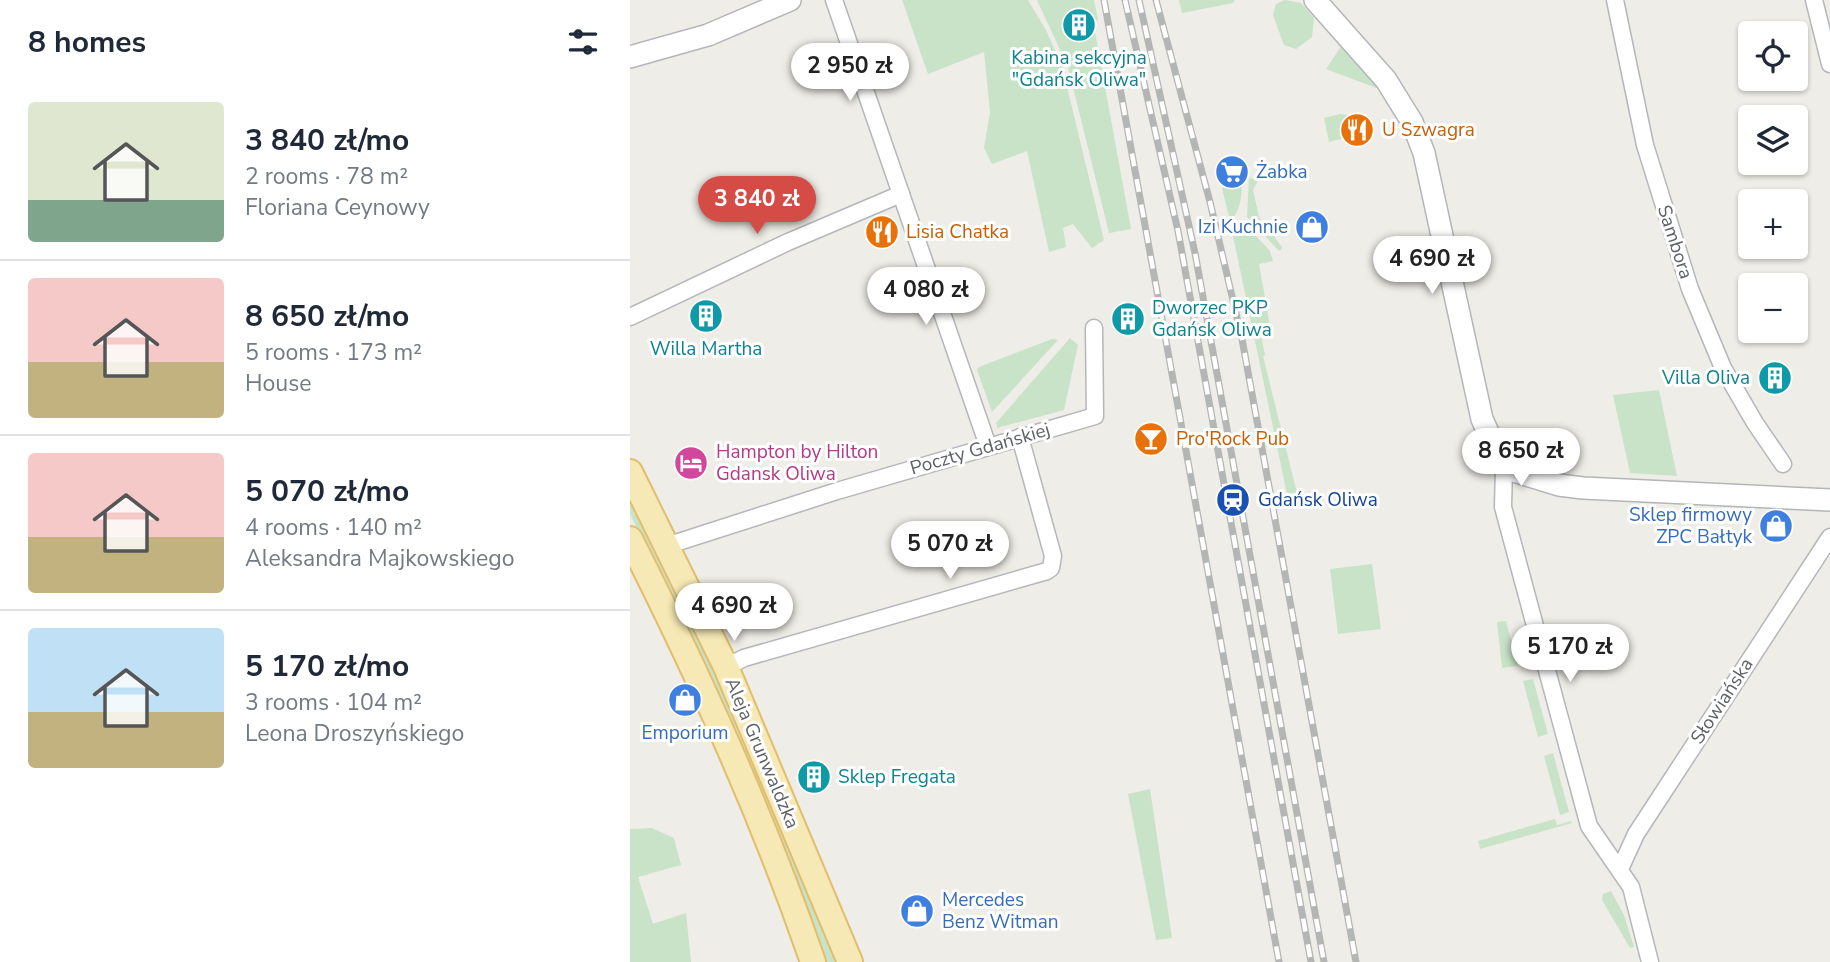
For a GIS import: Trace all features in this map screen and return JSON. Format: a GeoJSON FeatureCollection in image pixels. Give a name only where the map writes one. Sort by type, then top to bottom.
{"type":"FeatureCollection","features":[{"type":"Feature","properties":{"kind":"main road","name":"Aleja Grunwaldzka"},"geometry":{"type":"LineString","coordinates":[[630,472],[726,667],[850,962]]}},
{"type":"Feature","properties":{"kind":"main road","name":"Aleja Grunwaldzka"},"geometry":{"type":"LineString","coordinates":[[632,546],[700,678],[738,766],[813,962]]}},
{"type":"Feature","properties":{"kind":"street"},"geometry":{"type":"LineString","coordinates":[[630,57],[708,35],[790,0]]}},
{"type":"Feature","properties":{"kind":"street"},"geometry":{"type":"LineString","coordinates":[[834,0],[988,446]]}},
{"type":"Feature","properties":{"kind":"street"},"geometry":{"type":"LineString","coordinates":[[1315,0],[1386,80],[1412,122],[1424,153],[1482,419],[1504,468],[1503,507],[1589,826],[1631,887],[1650,962]]}},
{"type":"Feature","properties":{"kind":"street","name":"Sambora"},"geometry":{"type":"LineString","coordinates":[[1615,0],[1645,145],[1690,289],[1723,368],[1783,464]]}},
{"type":"Feature","properties":{"kind":"street"},"geometry":{"type":"LineString","coordinates":[[1814,0],[1830,64]]}},
{"type":"Feature","properties":{"kind":"street"},"geometry":{"type":"LineString","coordinates":[[630,317],[788,242],[901,194]]}},
{"type":"Feature","properties":{"kind":"street","name":"Poczty Gdańskiej"},"geometry":{"type":"LineString","coordinates":[[666,546],[825,494],[1095,416],[1094,328]]}},
{"type":"Feature","properties":{"kind":"street"},"geometry":{"type":"LineString","coordinates":[[726,667],[744,659],[1051,568],[1053,556],[1020,437]]}},
{"type":"Feature","properties":{"kind":"street"},"geometry":{"type":"LineString","coordinates":[[1504,468],[1559,485],[1583,488],[1830,500]]}},
{"type":"Feature","properties":{"kind":"street","name":"Słowiańska"},"geometry":{"type":"LineString","coordinates":[[1620,869],[1636,834],[1830,537]]}},
{"type":"Feature","properties":{"kind":"green space"},"geometry":{"type":"Polygon","coordinates":[[[902,0],[1028,0],[1046,30],[1062,66],[1104,240],[1092,248],[1073,224],[1063,228],[1066,247],[1049,252],[1027,151],[992,164],[984,148],[990,112],[984,52],[928,74],[902,0]]]}},
{"type":"Feature","properties":{"kind":"green space"},"geometry":{"type":"Polygon","coordinates":[[[1037,0],[1094,0],[1098,20],[1093,21],[1131,229],[1109,233],[1068,67],[1037,0]]]}},
{"type":"Feature","properties":{"kind":"green space"},"geometry":{"type":"Polygon","coordinates":[[[1179,0],[1235,0],[1233,3],[1182,13],[1179,0]]]}},
{"type":"Feature","properties":{"kind":"green space"},"geometry":{"type":"Polygon","coordinates":[[[1285,0],[1301,3],[1314,18],[1312,37],[1296,49],[1284,45],[1273,15],[1276,4],[1285,0]]]}},
{"type":"Feature","properties":{"kind":"green space"},"geometry":{"type":"Polygon","coordinates":[[[1342,45],[1384,91],[1326,69],[1342,45]]]}},
{"type":"Feature","properties":{"kind":"green space"},"geometry":{"type":"Polygon","coordinates":[[[1348,115],[1352,136],[1329,142],[1324,118],[1348,115]]]}},
{"type":"Feature","properties":{"kind":"green space"},"geometry":{"type":"Polygon","coordinates":[[[1236,175],[1242,176],[1241,194],[1237,212],[1230,221],[1222,188],[1234,186],[1236,175]]]}},
{"type":"Feature","properties":{"kind":"green space"},"geometry":{"type":"Polygon","coordinates":[[[1249,178],[1258,180],[1253,190],[1259,217],[1282,247],[1279,251],[1247,217],[1249,178]]]}},
{"type":"Feature","properties":{"kind":"green space"},"geometry":{"type":"Polygon","coordinates":[[[1242,221],[1270,251],[1273,261],[1259,264],[1271,332],[1261,335],[1263,356],[1298,497],[1288,499],[1232,231],[1242,221]]]}},
{"type":"Feature","properties":{"kind":"green space"},"geometry":{"type":"Polygon","coordinates":[[[1070,338],[1078,345],[1064,410],[997,428],[996,423],[1070,338]]]}},
{"type":"Feature","properties":{"kind":"green space"},"geometry":{"type":"Polygon","coordinates":[[[1052,339],[1058,340],[992,412],[977,370],[979,367],[1052,339]]]}},
{"type":"Feature","properties":{"kind":"green space"},"geometry":{"type":"Polygon","coordinates":[[[1659,390],[1677,476],[1630,473],[1613,395],[1659,390]]]}},
{"type":"Feature","properties":{"kind":"green space"},"geometry":{"type":"Polygon","coordinates":[[[630,499],[724,690],[836,962],[826,962],[776,828],[714,682],[630,514],[630,499]]]}},
{"type":"Feature","properties":{"kind":"green space"},"geometry":{"type":"Polygon","coordinates":[[[1372,564],[1381,629],[1338,634],[1330,569],[1372,564]]]}},
{"type":"Feature","properties":{"kind":"green space"},"geometry":{"type":"Polygon","coordinates":[[[1506,621],[1518,666],[1502,668],[1497,622],[1506,621]]]}},
{"type":"Feature","properties":{"kind":"green space"},"geometry":{"type":"Polygon","coordinates":[[[1533,679],[1548,734],[1538,737],[1523,681],[1533,679]]]}},
{"type":"Feature","properties":{"kind":"green space"},"geometry":{"type":"Polygon","coordinates":[[[1553,753],[1569,812],[1560,815],[1544,756],[1553,753]]]}},
{"type":"Feature","properties":{"kind":"green space"},"geometry":{"type":"Polygon","coordinates":[[[1150,789],[1172,938],[1156,940],[1128,794],[1150,789]]]}},
{"type":"Feature","properties":{"kind":"green space"},"geometry":{"type":"Polygon","coordinates":[[[1555,819],[1557,825],[1571,821],[1572,823],[1480,849],[1478,841],[1555,819]]]}},
{"type":"Feature","properties":{"kind":"green space"},"geometry":{"type":"Polygon","coordinates":[[[652,828],[674,838],[681,865],[638,877],[653,924],[686,913],[691,962],[630,962],[630,829],[652,828]]]}},
{"type":"Feature","properties":{"kind":"green space"},"geometry":{"type":"Polygon","coordinates":[[[1611,891],[1624,915],[1634,947],[1630,948],[1602,900],[1603,894],[1611,891]]]}},
{"type":"Feature","properties":{"kind":"railway"},"geometry":{"type":"LineString","coordinates":[[1104,0],[1279,962]]}},
{"type":"Feature","properties":{"kind":"railway"},"geometry":{"type":"LineString","coordinates":[[1125,0],[1178,231],[1311,962]]}},
{"type":"Feature","properties":{"kind":"railway"},"geometry":{"type":"LineString","coordinates":[[1139,0],[1195,253],[1324,962]]}},
{"type":"Feature","properties":{"kind":"railway"},"geometry":{"type":"LineString","coordinates":[[1156,0],[1210,202],[1242,339],[1356,962]]}},
{"type":"Feature","properties":{"kind":"place","name":"Kabina sekcyjna \"Gdańsk Oliwa\""},"geometry":{"type":"Point","coordinates":[1079,25]}},
{"type":"Feature","properties":{"kind":"place","name":"U Szwagra"},"geometry":{"type":"Point","coordinates":[1357,130]}},
{"type":"Feature","properties":{"kind":"place","name":"Żabka"},"geometry":{"type":"Point","coordinates":[1232,172]}},
{"type":"Feature","properties":{"kind":"place","name":"Izi Kuchnie"},"geometry":{"type":"Point","coordinates":[1312,227]}},
{"type":"Feature","properties":{"kind":"place","name":"Lisia Chatka"},"geometry":{"type":"Point","coordinates":[882,232]}},
{"type":"Feature","properties":{"kind":"place","name":"Willa Martha"},"geometry":{"type":"Point","coordinates":[706,316]}},
{"type":"Feature","properties":{"kind":"place","name":"Dworzec PKP Gdańsk Oliwa"},"geometry":{"type":"Point","coordinates":[1128,319]}},
{"type":"Feature","properties":{"kind":"place","name":"Villa Oliva"},"geometry":{"type":"Point","coordinates":[1775,378]}},
{"type":"Feature","properties":{"kind":"place","name":"Pro'Rock Pub"},"geometry":{"type":"Point","coordinates":[1151,439]}},
{"type":"Feature","properties":{"kind":"place","name":"Hampton by Hilton Gdansk Oliwa"},"geometry":{"type":"Point","coordinates":[691,463]}},
{"type":"Feature","properties":{"kind":"place","name":"Gdańsk Oliwa"},"geometry":{"type":"Point","coordinates":[1233,500]}},
{"type":"Feature","properties":{"kind":"place","name":"Sklep firmowy ZPC Bałtyk"},"geometry":{"type":"Point","coordinates":[1776,526]}},
{"type":"Feature","properties":{"kind":"place","name":"Emporium"},"geometry":{"type":"Point","coordinates":[685,700]}},
{"type":"Feature","properties":{"kind":"place","name":"Sklep Fregata"},"geometry":{"type":"Point","coordinates":[814,777]}},
{"type":"Feature","properties":{"kind":"place","name":"Mercedes Benz Witman"},"geometry":{"type":"Point","coordinates":[917,911]}}]}
